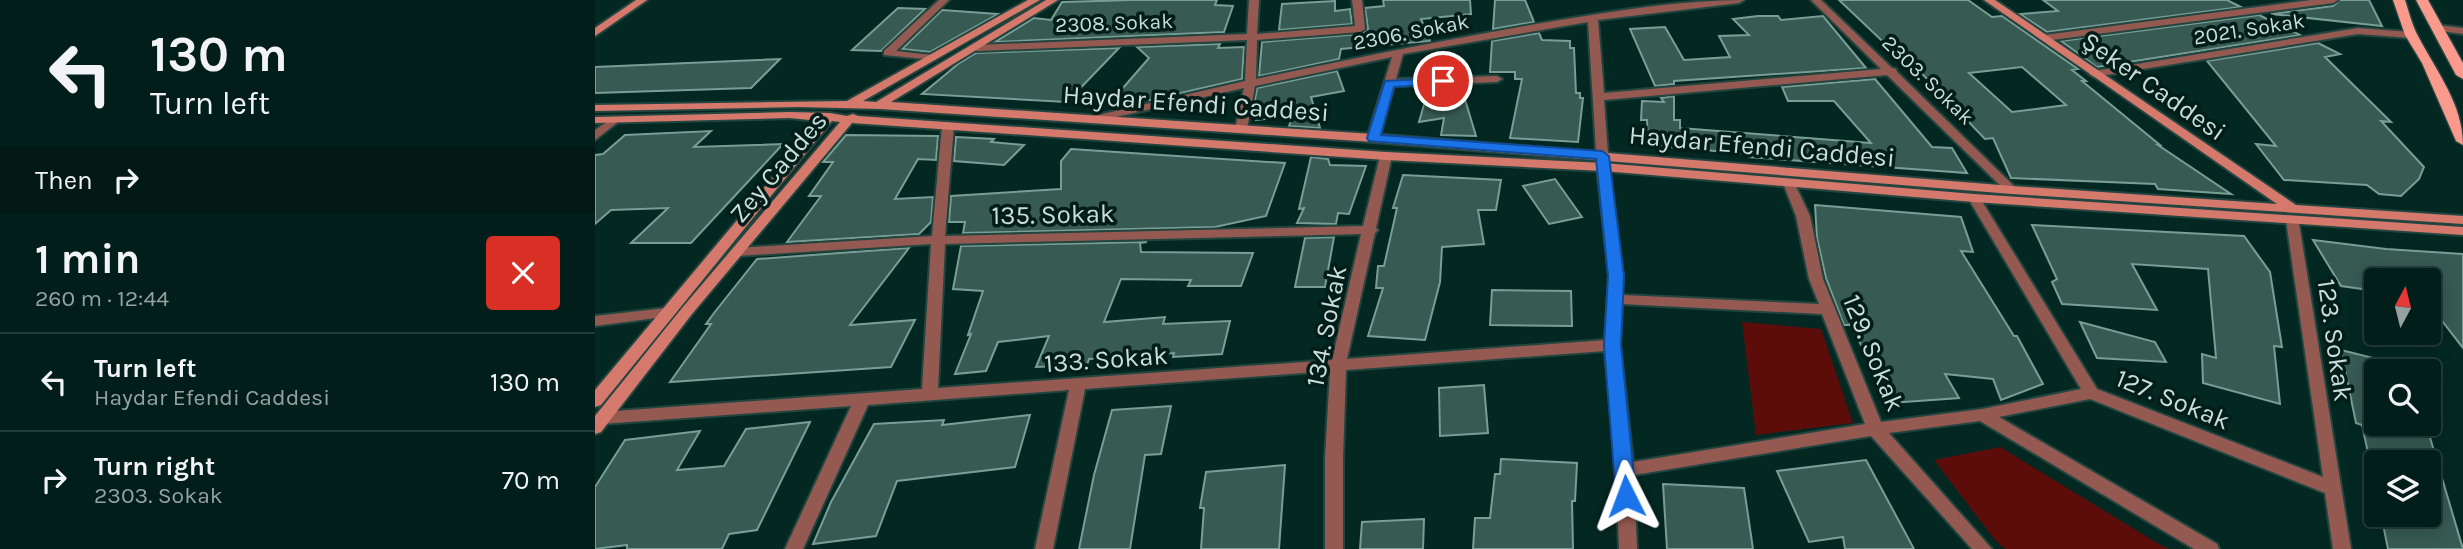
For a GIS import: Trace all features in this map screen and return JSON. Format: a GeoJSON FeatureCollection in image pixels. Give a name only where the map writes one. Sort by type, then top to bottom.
{"type":"FeatureCollection","features":[{"type":"Feature","properties":{"kind":"main road"},"geometry":{"type":"LineString","coordinates":[[595,33],[642,0]]}},
{"type":"Feature","properties":{"kind":"main road","name":"Zey Caddes"},"geometry":{"type":"LineString","coordinates":[[595,401],[825,119],[1035,0]]}},
{"type":"Feature","properties":{"kind":"main road","name":"Zey Caddes"},"geometry":{"type":"LineString","coordinates":[[599,423],[737,251],[848,120],[878,105],[1053,0]]}},
{"type":"Feature","properties":{"kind":"main road","name":"Şeker Caddesi"},"geometry":{"type":"LineString","coordinates":[[1989,0],[2293,215]]}},
{"type":"Feature","properties":{"kind":"main road"},"geometry":{"type":"LineString","coordinates":[[2399,0],[2411,35],[2429,63],[2463,141]]}},
{"type":"Feature","properties":{"kind":"main road"},"geometry":{"type":"LineString","coordinates":[[2422,0],[2463,75]]}},
{"type":"Feature","properties":{"kind":"main road","name":"Haydar Efendi Caddesi"},"geometry":{"type":"LineString","coordinates":[[595,108],[878,105],[1373,138],[1789,183],[1974,198],[2293,215],[2463,220]]}},
{"type":"Feature","properties":{"kind":"main road","name":"Haydar Efendi Caddesi"},"geometry":{"type":"LineString","coordinates":[[595,120],[789,115],[1386,156],[1602,161],[2012,190],[2463,231]]}},
{"type":"Feature","properties":{"kind":"street"},"geometry":{"type":"LineString","coordinates":[[932,58],[888,53],[944,0]]}},
{"type":"Feature","properties":{"kind":"street"},"geometry":{"type":"LineString","coordinates":[[1241,129],[1250,83],[1254,0]]}},
{"type":"Feature","properties":{"kind":"street","name":"2308. Sokak"},"geometry":{"type":"LineString","coordinates":[[977,47],[1252,37],[1360,29],[1357,0]]}},
{"type":"Feature","properties":{"kind":"street"},"geometry":{"type":"LineString","coordinates":[[1621,0],[1630,12]]}},
{"type":"Feature","properties":{"kind":"street","name":"2306. Sokak"},"geometry":{"type":"LineString","coordinates":[[1094,119],[1250,83],[1593,18],[1739,0]]}},
{"type":"Feature","properties":{"kind":"street","name":"2303. Sokak"},"geometry":{"type":"LineString","coordinates":[[1816,0],[2012,190]]}},
{"type":"Feature","properties":{"kind":"street"},"geometry":{"type":"LineString","coordinates":[[2044,38],[2333,0]]}},
{"type":"Feature","properties":{"kind":"street"},"geometry":{"type":"LineString","coordinates":[[1593,18],[1602,161],[1616,276],[1612,345],[1625,470],[1627,549]]}},
{"type":"Feature","properties":{"kind":"street"},"geometry":{"type":"LineString","coordinates":[[2437,28],[2463,31]]}},
{"type":"Feature","properties":{"kind":"street","name":"2021. Sokak"},"geometry":{"type":"LineString","coordinates":[[2094,74],[2358,30],[2411,35]]}},
{"type":"Feature","properties":{"kind":"street"},"geometry":{"type":"LineString","coordinates":[[1373,138],[1398,54]]}},
{"type":"Feature","properties":{"kind":"street"},"geometry":{"type":"LineString","coordinates":[[1600,97],[1892,71]]}},
{"type":"Feature","properties":{"kind":"street"},"geometry":{"type":"LineString","coordinates":[[1389,83],[1497,79]]}},
{"type":"Feature","properties":{"kind":"street"},"geometry":{"type":"LineString","coordinates":[[595,136],[614,120]]}},
{"type":"Feature","properties":{"kind":"street"},"geometry":{"type":"LineString","coordinates":[[930,395],[938,240],[948,125]]}},
{"type":"Feature","properties":{"kind":"street","name":"134. Sokak"},"geometry":{"type":"LineString","coordinates":[[1334,549],[1338,366],[1386,156]]}},
{"type":"Feature","properties":{"kind":"street","name":"129. Sokak"},"geometry":{"type":"LineString","coordinates":[[1789,183],[1803,216],[1816,279],[1875,429],[1983,549]]}},
{"type":"Feature","properties":{"kind":"street","name":"127. Sokak"},"geometry":{"type":"LineString","coordinates":[[1974,198],[2091,393],[2331,488]]}},
{"type":"Feature","properties":{"kind":"street","name":"123. Sokak"},"geometry":{"type":"LineString","coordinates":[[2293,215],[2342,549]]}},
{"type":"Feature","properties":{"kind":"street","name":"135. Sokak"},"geometry":{"type":"LineString","coordinates":[[737,251],[938,240],[1371,230]]}},
{"type":"Feature","properties":{"kind":"street"},"geometry":{"type":"LineString","coordinates":[[1613,299],[1828,309]]}},
{"type":"Feature","properties":{"kind":"street"},"geometry":{"type":"LineString","coordinates":[[595,321],[666,313]]}},
{"type":"Feature","properties":{"kind":"street","name":"133. Sokak"},"geometry":{"type":"LineString","coordinates":[[599,423],[862,400],[1612,345]]}},
{"type":"Feature","properties":{"kind":"street"},"geometry":{"type":"LineString","coordinates":[[1044,549],[1078,386]]}},
{"type":"Feature","properties":{"kind":"street"},"geometry":{"type":"LineString","coordinates":[[1625,470],[1875,429],[1982,415],[2091,393]]}},
{"type":"Feature","properties":{"kind":"street"},"geometry":{"type":"LineString","coordinates":[[794,549],[862,400]]}},
{"type":"Feature","properties":{"kind":"street"},"geometry":{"type":"LineString","coordinates":[[1982,415],[2210,549]]}},
{"type":"Feature","properties":{"kind":"shaded area"},"geometry":{"type":"Polygon","coordinates":[[[1742,322],[1821,329],[1853,423],[1756,435],[1742,322]]]}},
{"type":"Feature","properties":{"kind":"shaded area"},"geometry":{"type":"Polygon","coordinates":[[[2000,447],[2169,549],[2005,549],[1995,540],[1934,460],[2000,447]]]}},
{"type":"Feature","properties":{"kind":"building"},"geometry":{"type":"Polygon","coordinates":[[[1217,0],[1215,5],[1233,6],[1224,32],[995,42],[1034,18],[1051,20],[1062,2],[1217,0]]]}},
{"type":"Feature","properties":{"kind":"building"},"geometry":{"type":"Polygon","coordinates":[[[1383,0],[1470,0],[1471,14],[1421,19],[1430,41],[1341,49],[1339,59],[1259,76],[1262,42],[1361,34],[1368,29],[1365,8],[1384,6],[1383,0]]]}},
{"type":"Feature","properties":{"kind":"building"},"geometry":{"type":"Polygon","coordinates":[[[1495,0],[1525,0],[1534,22],[1493,29],[1495,0]]]}},
{"type":"Feature","properties":{"kind":"building"},"geometry":{"type":"Polygon","coordinates":[[[1839,0],[1968,0],[1992,17],[2002,16],[2078,69],[2072,70],[2158,145],[2231,194],[2158,189],[2155,184],[2011,178],[1993,138],[1985,139],[1904,55],[1898,56],[1839,0]],[[2022,67],[1969,73],[2012,112],[2066,105],[2022,67]]]}},
{"type":"Feature","properties":{"kind":"building"},"geometry":{"type":"Polygon","coordinates":[[[2043,0],[2227,0],[2241,7],[2047,32],[2020,14],[2058,11],[2043,0]]]}},
{"type":"Feature","properties":{"kind":"building"},"geometry":{"type":"Polygon","coordinates":[[[2340,0],[2369,0],[2382,26],[2271,14],[2333,6],[2340,0]]]}},
{"type":"Feature","properties":{"kind":"building"},"geometry":{"type":"Polygon","coordinates":[[[1335,1],[1335,11],[1350,9],[1352,24],[1279,30],[1282,4],[1335,1]]]}},
{"type":"Feature","properties":{"kind":"building"},"geometry":{"type":"Polygon","coordinates":[[[898,8],[925,9],[881,51],[852,50],[898,8]]]}},
{"type":"Feature","properties":{"kind":"building"},"geometry":{"type":"Polygon","coordinates":[[[942,10],[998,14],[930,52],[902,49],[942,10]]]}},
{"type":"Feature","properties":{"kind":"building"},"geometry":{"type":"Polygon","coordinates":[[[2259,15],[2300,35],[2097,67],[2061,41],[2259,15]]]}},
{"type":"Feature","properties":{"kind":"building"},"geometry":{"type":"Polygon","coordinates":[[[1778,16],[1781,20],[1823,16],[1866,68],[1674,81],[1674,84],[1655,86],[1630,29],[1665,27],[1684,60],[1730,57],[1719,36],[1749,35],[1733,19],[1778,16]]]}},
{"type":"Feature","properties":{"kind":"building"},"geometry":{"type":"Polygon","coordinates":[[[1539,33],[1542,40],[1570,41],[1570,48],[1574,48],[1576,93],[1580,93],[1580,98],[1583,98],[1578,142],[1510,138],[1522,79],[1515,79],[1515,72],[1490,72],[1492,41],[1539,33]]]}},
{"type":"Feature","properties":{"kind":"building"},"geometry":{"type":"Polygon","coordinates":[[[2318,43],[2340,54],[2325,57],[2391,122],[2381,121],[2424,167],[2419,179],[2401,196],[2379,194],[2367,185],[2284,180],[2256,144],[2276,146],[2207,61],[2318,43]]]}},
{"type":"Feature","properties":{"kind":"building"},"geometry":{"type":"Polygon","coordinates":[[[1220,44],[1218,48],[1244,47],[1242,79],[1150,100],[1109,104],[1149,58],[1137,47],[1220,44]]]}},
{"type":"Feature","properties":{"kind":"building"},"geometry":{"type":"Polygon","coordinates":[[[1119,48],[1067,102],[922,94],[958,64],[976,53],[1119,48]]]}},
{"type":"Feature","properties":{"kind":"building"},"geometry":{"type":"Polygon","coordinates":[[[1438,56],[1452,56],[1458,75],[1432,75],[1438,56]]]}},
{"type":"Feature","properties":{"kind":"building"},"geometry":{"type":"Polygon","coordinates":[[[780,59],[751,88],[595,93],[595,67],[780,59]]]}},
{"type":"Feature","properties":{"kind":"building"},"geometry":{"type":"Polygon","coordinates":[[[1337,71],[1344,91],[1311,97],[1320,128],[1289,126],[1293,116],[1256,120],[1254,105],[1257,88],[1337,71]]]}},
{"type":"Feature","properties":{"kind":"building"},"geometry":{"type":"Polygon","coordinates":[[[1875,79],[1932,147],[1952,148],[1967,173],[1749,157],[1749,154],[1648,145],[1647,120],[1641,120],[1642,101],[1664,102],[1661,98],[1674,96],[1674,120],[1680,120],[1680,128],[1871,143],[1834,101],[1788,101],[1782,87],[1875,79]]]}},
{"type":"Feature","properties":{"kind":"building"},"geometry":{"type":"Polygon","coordinates":[[[1461,86],[1476,136],[1441,135],[1444,118],[1419,122],[1429,87],[1461,86]]]}},
{"type":"Feature","properties":{"kind":"building"},"geometry":{"type":"Polygon","coordinates":[[[711,131],[694,147],[783,144],[691,243],[631,243],[668,208],[611,210],[595,224],[595,155],[603,154],[625,135],[711,131]]]}},
{"type":"Feature","properties":{"kind":"building"},"geometry":{"type":"Polygon","coordinates":[[[846,135],[938,136],[936,160],[918,159],[895,199],[933,197],[931,222],[919,234],[787,242],[821,196],[809,196],[833,162],[823,162],[846,135]]]}},
{"type":"Feature","properties":{"kind":"building"},"geometry":{"type":"Polygon","coordinates":[[[956,137],[994,139],[991,142],[1024,145],[1004,165],[954,161],[956,137]]]}},
{"type":"Feature","properties":{"kind":"building"},"geometry":{"type":"Polygon","coordinates":[[[1071,149],[1285,163],[1266,216],[1215,227],[963,233],[965,222],[949,222],[951,196],[1061,189],[1061,161],[1071,149]]]}},
{"type":"Feature","properties":{"kind":"building"},"geometry":{"type":"Polygon","coordinates":[[[1311,157],[1328,159],[1330,165],[1366,166],[1349,214],[1338,213],[1336,224],[1297,223],[1304,208],[1299,209],[1311,157]]]}},
{"type":"Feature","properties":{"kind":"building"},"geometry":{"type":"Polygon","coordinates":[[[1403,175],[1501,180],[1496,210],[1478,210],[1484,244],[1442,247],[1440,282],[1425,340],[1368,336],[1383,288],[1376,288],[1378,266],[1384,266],[1397,208],[1393,208],[1403,175]]]}},
{"type":"Feature","properties":{"kind":"building"},"geometry":{"type":"Polygon","coordinates":[[[1555,179],[1582,217],[1549,224],[1523,186],[1555,179]]]}},
{"type":"Feature","properties":{"kind":"building"},"geometry":{"type":"Polygon","coordinates":[[[1815,205],[1961,217],[1973,252],[1961,251],[2014,336],[2017,336],[2043,384],[2001,400],[1993,379],[1945,374],[1959,398],[1890,403],[1851,325],[1844,325],[1826,278],[1817,238],[1815,205]]]}},
{"type":"Feature","properties":{"kind":"building"},"geometry":{"type":"Polygon","coordinates":[[[2032,225],[2244,236],[2270,272],[2282,347],[2274,346],[2280,404],[2203,383],[2202,354],[2216,358],[2208,269],[2132,264],[2157,310],[2062,304],[2052,282],[2057,279],[2032,225]]]}},
{"type":"Feature","properties":{"kind":"building"},"geometry":{"type":"Polygon","coordinates":[[[1334,237],[1325,287],[1295,287],[1305,238],[1334,237]]]}},
{"type":"Feature","properties":{"kind":"building"},"geometry":{"type":"Polygon","coordinates":[[[2313,240],[2386,249],[2463,254],[2463,348],[2441,320],[2441,268],[2364,268],[2364,289],[2341,286],[2313,240]]]}},
{"type":"Feature","properties":{"kind":"building"},"geometry":{"type":"Polygon","coordinates":[[[1147,242],[1140,243],[1141,252],[1253,253],[1241,286],[1188,286],[1191,280],[1121,279],[1104,322],[1165,317],[1163,324],[1230,321],[1222,354],[1173,357],[1174,353],[1089,359],[1087,365],[1036,367],[1049,336],[998,342],[986,371],[955,374],[971,334],[968,335],[983,291],[953,289],[961,246],[1147,242]]]}},
{"type":"Feature","properties":{"kind":"building"},"geometry":{"type":"Polygon","coordinates":[[[909,248],[850,325],[915,320],[891,367],[670,382],[711,324],[706,324],[757,259],[909,248]]]}},
{"type":"Feature","properties":{"kind":"building"},"geometry":{"type":"Polygon","coordinates":[[[1492,290],[1571,291],[1572,326],[1490,325],[1492,290]]]}},
{"type":"Feature","properties":{"kind":"building"},"geometry":{"type":"Polygon","coordinates":[[[2080,322],[2155,342],[2166,362],[2097,358],[2080,322]]]}},
{"type":"Feature","properties":{"kind":"building"},"geometry":{"type":"Polygon","coordinates":[[[2341,350],[2377,359],[2364,359],[2364,434],[2362,425],[2356,423],[2341,350]]]}},
{"type":"Feature","properties":{"kind":"building"},"geometry":{"type":"Polygon","coordinates":[[[1484,385],[1488,433],[1440,436],[1439,388],[1484,385]]]}},
{"type":"Feature","properties":{"kind":"building"},"geometry":{"type":"Polygon","coordinates":[[[1171,406],[1161,454],[1145,455],[1130,549],[1079,549],[1094,475],[1112,410],[1171,406]]]}},
{"type":"Feature","properties":{"kind":"building"},"geometry":{"type":"Polygon","coordinates":[[[1030,415],[1015,467],[897,481],[876,536],[813,544],[831,502],[874,424],[944,420],[942,425],[1030,415]]]}},
{"type":"Feature","properties":{"kind":"building"},"geometry":{"type":"Polygon","coordinates":[[[810,422],[757,530],[729,534],[722,549],[627,549],[627,545],[595,549],[595,487],[625,440],[700,431],[677,470],[724,466],[746,429],[810,422]]]}},
{"type":"Feature","properties":{"kind":"building"},"geometry":{"type":"Polygon","coordinates":[[[2364,436],[2430,436],[2434,450],[2367,450],[2364,436]]]}},
{"type":"Feature","properties":{"kind":"building"},"geometry":{"type":"Polygon","coordinates":[[[1501,459],[1577,463],[1575,501],[1572,501],[1573,549],[1473,549],[1475,518],[1490,518],[1495,474],[1500,474],[1501,459]]]}},
{"type":"Feature","properties":{"kind":"building"},"geometry":{"type":"Polygon","coordinates":[[[1866,460],[1914,549],[1845,549],[1843,537],[1809,542],[1777,471],[1866,460]]]}},
{"type":"Feature","properties":{"kind":"building"},"geometry":{"type":"Polygon","coordinates":[[[1285,465],[1279,549],[1201,549],[1204,508],[1200,508],[1206,472],[1285,465]]]}},
{"type":"Feature","properties":{"kind":"building"},"geometry":{"type":"Polygon","coordinates":[[[2441,475],[2463,549],[2388,549],[2384,527],[2441,527],[2441,475]]]}},
{"type":"Feature","properties":{"kind":"building"},"geometry":{"type":"Polygon","coordinates":[[[1663,484],[1744,488],[1753,549],[1667,549],[1663,484]]]}},
{"type":"Feature","properties":{"kind":"building"},"geometry":{"type":"Polygon","coordinates":[[[1424,519],[1423,549],[1360,549],[1362,522],[1424,519]]]}},
{"type":"Feature","properties":{"kind":"route"},"geometry":{"type":"LineString","coordinates":[[1443,81],[1389,83],[1373,138],[1602,156],[1616,276],[1612,345],[1626,496]]}}]}
